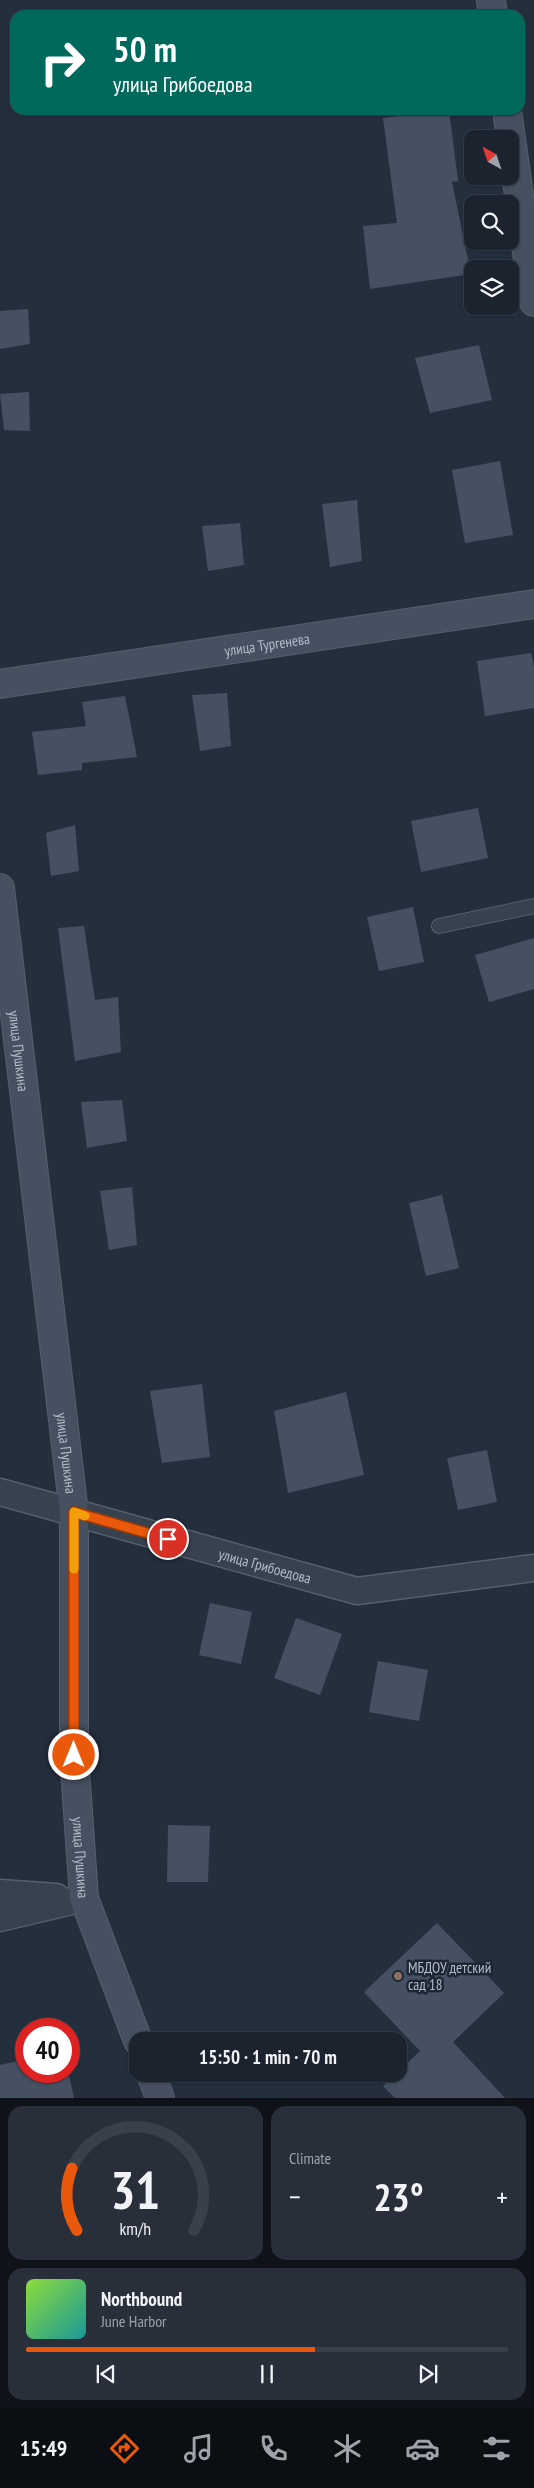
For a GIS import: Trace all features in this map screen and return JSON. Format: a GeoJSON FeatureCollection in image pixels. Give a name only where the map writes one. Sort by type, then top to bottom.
{"type":"FeatureCollection","features":[{"type":"Feature","properties":{"kind":"street"},"geometry":{"type":"LineString","coordinates":[[508,115],[534,302]]}},
{"type":"Feature","properties":{"kind":"street","name":"улица Тургенева"},"geometry":{"type":"LineString","coordinates":[[0,684],[534,604]]}},
{"type":"Feature","properties":{"kind":"street","name":"улица Пушкина"},"geometry":{"type":"LineString","coordinates":[[0,888],[74,1512],[74,1755],[84,1898],[135,2032]]}},
{"type":"Feature","properties":{"kind":"street","name":"улица Грибоедова"},"geometry":{"type":"LineString","coordinates":[[0,1492],[357,1591],[534,1568]]}},
{"type":"Feature","properties":{"kind":"street"},"geometry":{"type":"LineString","coordinates":[[0,1893],[84,1898]]}},
{"type":"Feature","properties":{"kind":"street"},"geometry":{"type":"LineString","coordinates":[[0,1918],[84,1898]]}},
{"type":"Feature","properties":{"kind":"street"},"geometry":{"type":"LineString","coordinates":[[154,2082],[160,2098]]}},
{"type":"Feature","properties":{"kind":"lane"},"geometry":{"type":"LineString","coordinates":[[439,926],[534,906]]}},
{"type":"Feature","properties":{"kind":"building"},"geometry":{"type":"Polygon","coordinates":[[[408,115],[450,115],[458,181],[452,182],[464,240],[464,250],[466,250],[468,260],[464,260],[464,275],[370,289],[363,226],[397,223],[383,118],[408,115]]]}},
{"type":"Feature","properties":{"kind":"building"},"geometry":{"type":"Polygon","coordinates":[[[28,309],[30,344],[0,349],[0,311],[28,309]]]}},
{"type":"Feature","properties":{"kind":"building"},"geometry":{"type":"Polygon","coordinates":[[[479,345],[492,400],[430,413],[415,358],[479,345]]]}},
{"type":"Feature","properties":{"kind":"building"},"geometry":{"type":"Polygon","coordinates":[[[29,392],[30,431],[4,430],[0,394],[29,392]]]}},
{"type":"Feature","properties":{"kind":"building"},"geometry":{"type":"Polygon","coordinates":[[[500,461],[513,535],[465,543],[452,470],[500,461]]]}},
{"type":"Feature","properties":{"kind":"building"},"geometry":{"type":"Polygon","coordinates":[[[357,500],[362,561],[330,567],[322,504],[357,500]]]}},
{"type":"Feature","properties":{"kind":"building"},"geometry":{"type":"Polygon","coordinates":[[[240,523],[244,565],[208,571],[202,526],[240,523]]]}},
{"type":"Feature","properties":{"kind":"building"},"geometry":{"type":"Polygon","coordinates":[[[531,653],[534,666],[534,708],[485,716],[477,661],[531,653]]]}},
{"type":"Feature","properties":{"kind":"building"},"geometry":{"type":"Polygon","coordinates":[[[227,693],[231,746],[200,751],[192,695],[227,693]]]}},
{"type":"Feature","properties":{"kind":"building"},"geometry":{"type":"Polygon","coordinates":[[[125,696],[137,757],[82,763],[82,770],[38,775],[32,732],[86,726],[82,702],[125,696]]]}},
{"type":"Feature","properties":{"kind":"building"},"geometry":{"type":"Polygon","coordinates":[[[478,808],[488,858],[421,872],[411,821],[478,808]]]}},
{"type":"Feature","properties":{"kind":"building"},"geometry":{"type":"Polygon","coordinates":[[[75,825],[79,871],[51,876],[46,833],[75,825]]]}},
{"type":"Feature","properties":{"kind":"building"},"geometry":{"type":"Polygon","coordinates":[[[413,907],[424,962],[379,971],[367,917],[413,907]]]}},
{"type":"Feature","properties":{"kind":"building"},"geometry":{"type":"Polygon","coordinates":[[[84,926],[95,1000],[118,997],[121,1052],[75,1061],[58,928],[84,926]]]}},
{"type":"Feature","properties":{"kind":"building"},"geometry":{"type":"Polygon","coordinates":[[[534,938],[534,989],[489,1002],[475,955],[534,938]]]}},
{"type":"Feature","properties":{"kind":"building"},"geometry":{"type":"Polygon","coordinates":[[[122,1100],[127,1141],[87,1148],[81,1102],[122,1100]]]}},
{"type":"Feature","properties":{"kind":"building"},"geometry":{"type":"Polygon","coordinates":[[[132,1187],[137,1245],[109,1250],[100,1191],[132,1187]]]}},
{"type":"Feature","properties":{"kind":"building"},"geometry":{"type":"Polygon","coordinates":[[[442,1195],[459,1268],[426,1276],[409,1203],[442,1195]]]}},
{"type":"Feature","properties":{"kind":"building"},"geometry":{"type":"Polygon","coordinates":[[[202,1384],[210,1457],[162,1463],[150,1391],[202,1384]]]}},
{"type":"Feature","properties":{"kind":"building"},"geometry":{"type":"Polygon","coordinates":[[[346,1392],[364,1475],[288,1493],[274,1411],[346,1392]]]}},
{"type":"Feature","properties":{"kind":"building"},"geometry":{"type":"Polygon","coordinates":[[[487,1450],[497,1502],[458,1510],[447,1458],[487,1450]]]}},
{"type":"Feature","properties":{"kind":"building"},"geometry":{"type":"Polygon","coordinates":[[[210,1603],[252,1612],[241,1664],[199,1655],[210,1603]]]}},
{"type":"Feature","properties":{"kind":"building"},"geometry":{"type":"Polygon","coordinates":[[[296,1618],[342,1634],[320,1695],[274,1678],[296,1618]]]}},
{"type":"Feature","properties":{"kind":"building"},"geometry":{"type":"Polygon","coordinates":[[[378,1661],[428,1670],[419,1721],[369,1712],[378,1661]]]}},
{"type":"Feature","properties":{"kind":"building"},"geometry":{"type":"Polygon","coordinates":[[[168,1825],[210,1826],[208,1882],[167,1882],[168,1825]]]}},
{"type":"Feature","properties":{"kind":"building"},"geometry":{"type":"Polygon","coordinates":[[[437,1923],[504,1993],[453,2042],[505,2098],[395,2098],[383,2086],[387,2082],[407,2082],[407,2063],[420,2051],[407,2037],[407,2032],[402,2032],[364,1992],[437,1923]]]}},
{"type":"Feature","properties":{"kind":"building"},"geometry":{"type":"Polygon","coordinates":[[[15,2062],[15,2083],[71,2083],[74,2098],[0,2098],[0,2065],[15,2062]]]}},
{"type":"Feature","properties":{"kind":"slow traffic"},"geometry":{"type":"LineString","coordinates":[[74,1569],[74,1512],[85,1516]]}},
{"type":"Feature","properties":{"kind":"place","name":"МБДОУ детский сад 18"},"geometry":{"type":"Point","coordinates":[398,1976]}},
{"type":"Feature","properties":{"kind":"route"},"geometry":{"type":"LineString","coordinates":[[74,1755],[74,1512],[168,1539]]}}]}
